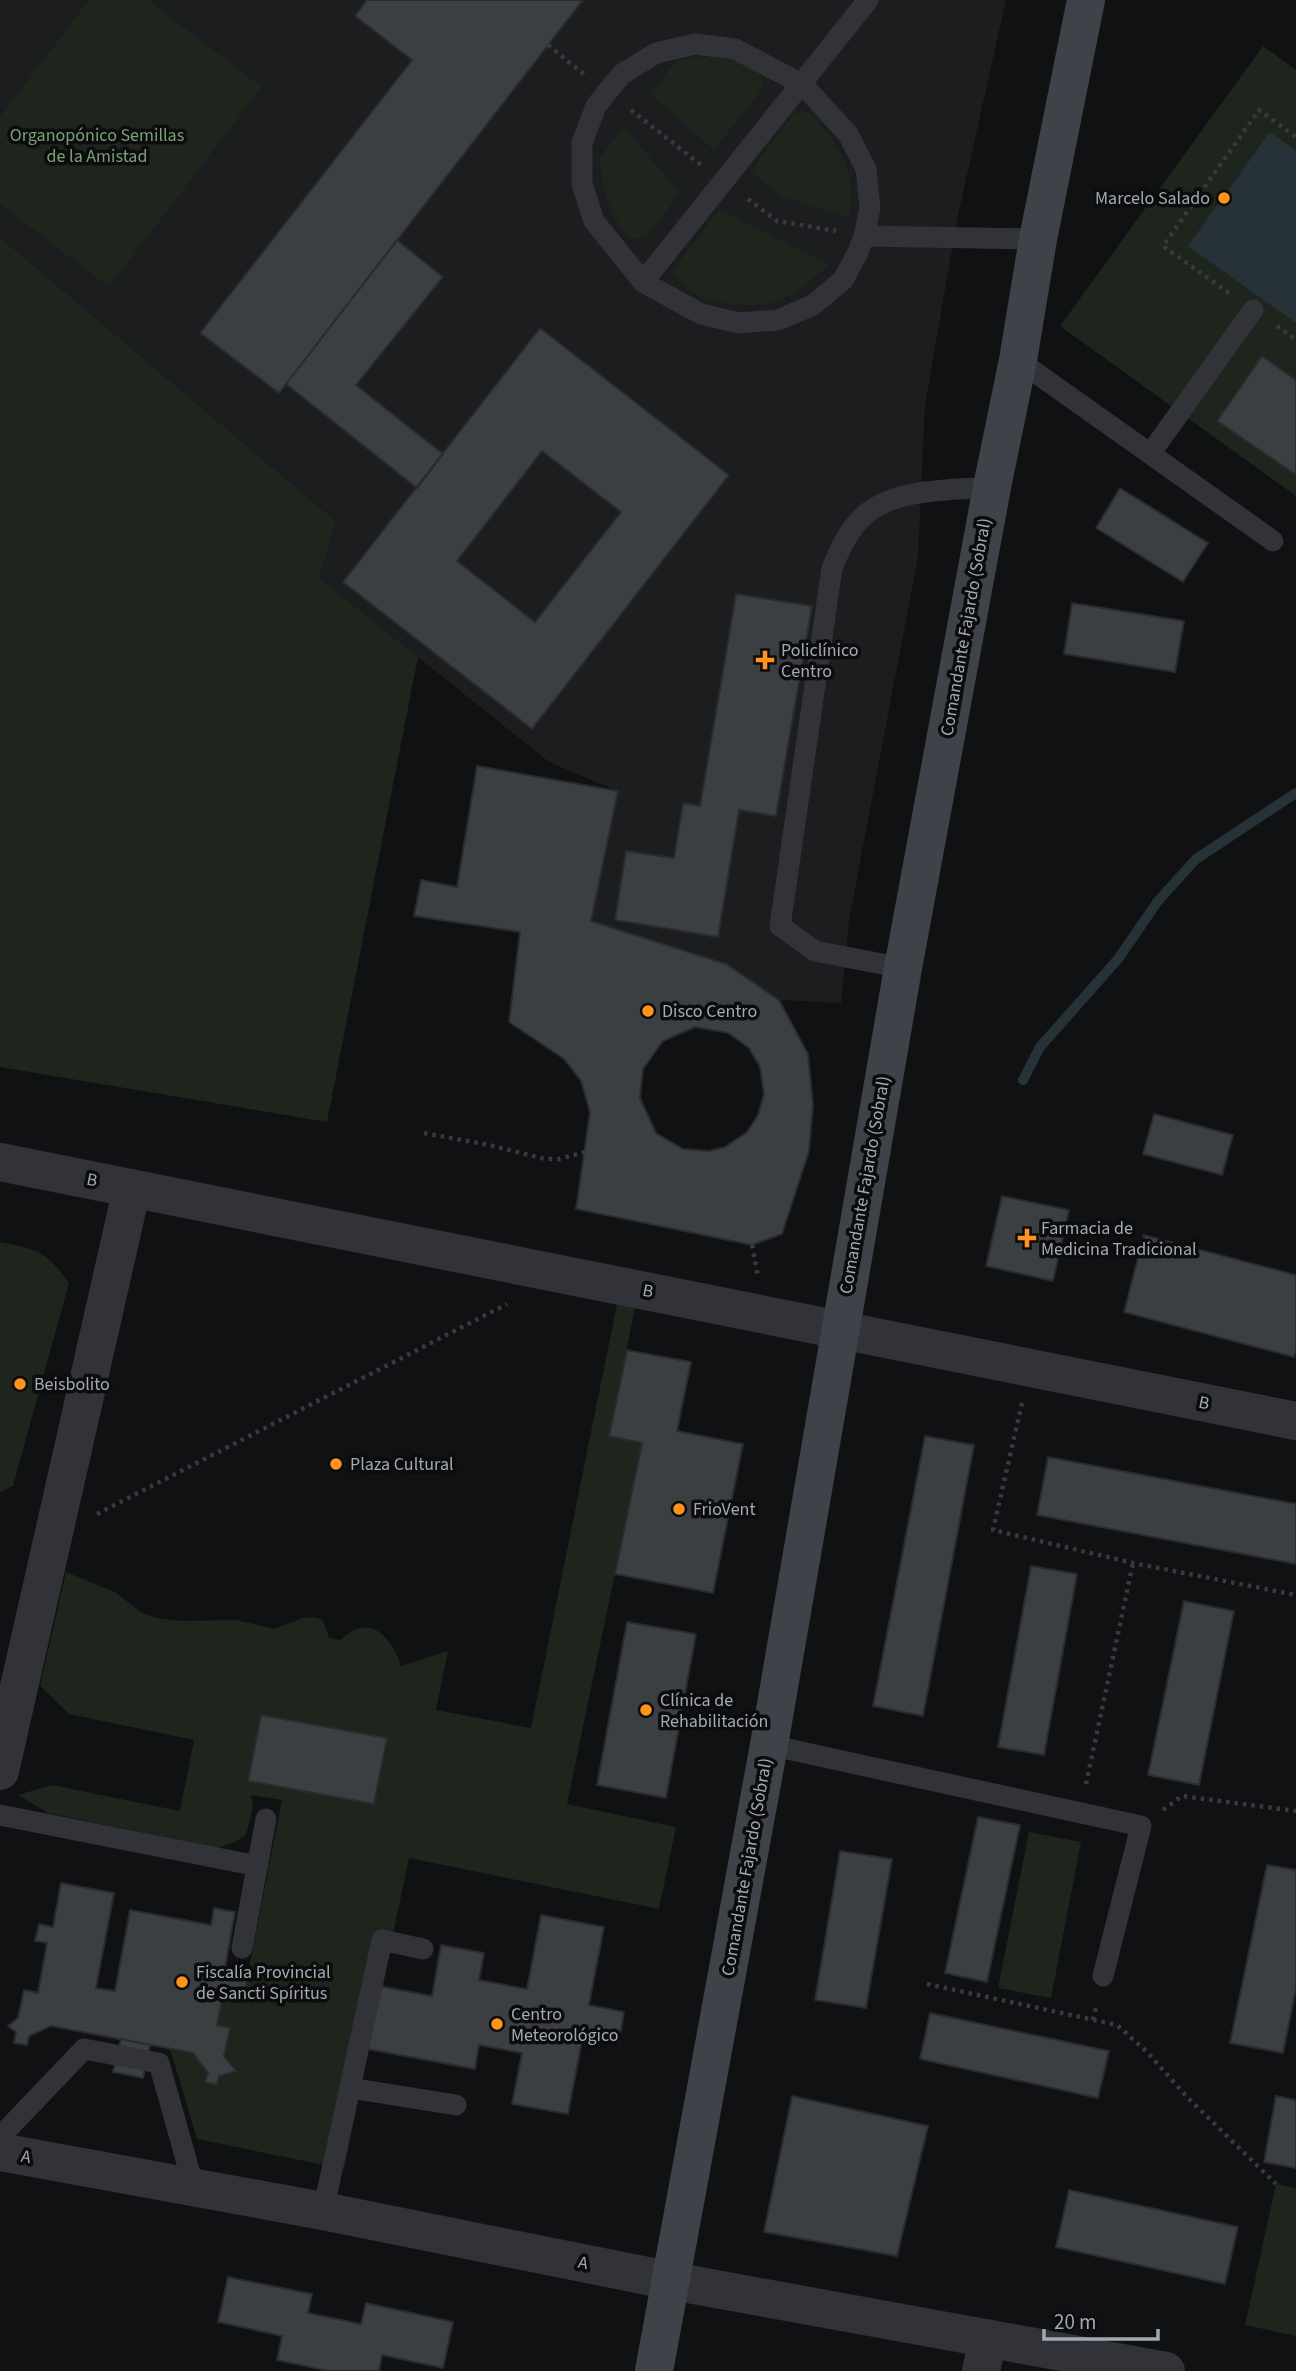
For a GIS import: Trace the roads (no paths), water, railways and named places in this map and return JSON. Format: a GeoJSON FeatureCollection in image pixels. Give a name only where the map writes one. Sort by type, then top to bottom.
{"type":"FeatureCollection","features":[{"type":"Feature","properties":{"kind":"main road","name":"Comandante Fajardo (Sobral)"},"geometry":{"type":"LineString","coordinates":[[654,2371],[769,1745],[903,968],[992,486],[1018,360],[1038,239],[1086,0]]}},
{"type":"Feature","properties":{"kind":"street","name":"B"},"geometry":{"type":"LineString","coordinates":[[0,1162],[1296,1421]]}},
{"type":"Feature","properties":{"kind":"street"},"geometry":{"type":"LineString","coordinates":[[0,1771],[132,1188]]}},
{"type":"Feature","properties":{"kind":"street","name":"A"},"geometry":{"type":"LineString","coordinates":[[0,2152],[323,2211],[672,2281],[984,2355],[1166,2371]]}},
{"type":"Feature","properties":{"kind":"lane"},"geometry":{"type":"LineString","coordinates":[[643,282],[868,0]]}},
{"type":"Feature","properties":{"kind":"lane"},"geometry":{"type":"LineString","coordinates":[[695,44],[735,49],[802,83],[848,134],[866,169],[870,208],[859,253],[843,279],[813,305],[778,320],[739,323],[701,314],[643,282],[594,221],[582,184],[582,144],[596,106],[607,92],[622,74],[656,53],[695,44]]}},
{"type":"Feature","properties":{"kind":"lane"},"geometry":{"type":"LineString","coordinates":[[864,236],[1038,239]]}},
{"type":"Feature","properties":{"kind":"lane"},"geometry":{"type":"LineString","coordinates":[[1150,454],[1253,310]]}},
{"type":"Feature","properties":{"kind":"lane"},"geometry":{"type":"LineString","coordinates":[[1018,360],[1273,541]]}},
{"type":"Feature","properties":{"kind":"lane"},"geometry":{"type":"LineString","coordinates":[[903,968],[815,951],[780,926],[832,568],[845,539],[867,513],[902,496],[992,486]]}},
{"type":"Feature","properties":{"kind":"lane"},"geometry":{"type":"LineString","coordinates":[[769,1745],[1141,1826],[1103,1976]]}},
{"type":"Feature","properties":{"kind":"lane"},"geometry":{"type":"LineString","coordinates":[[0,1815],[258,1866]]}},
{"type":"Feature","properties":{"kind":"lane"},"geometry":{"type":"LineString","coordinates":[[242,1948],[266,1819]]}},
{"type":"Feature","properties":{"kind":"lane"},"geometry":{"type":"LineString","coordinates":[[323,2211],[382,1940],[423,1949]]}},
{"type":"Feature","properties":{"kind":"lane"},"geometry":{"type":"LineString","coordinates":[[0,2137],[85,2049],[159,2063],[194,2188]]}},
{"type":"Feature","properties":{"kind":"lane"},"geometry":{"type":"LineString","coordinates":[[350,2088],[456,2105]]}},
{"type":"Feature","properties":{"kind":"waterway"},"geometry":{"type":"LineString","coordinates":[[1023,1080],[1040,1047],[1118,959],[1158,901],[1196,859],[1296,793]]}},
{"type":"Feature","properties":{"kind":"place","name":"Marcelo Salado"},"geometry":{"type":"Point","coordinates":[1224,198]}},
{"type":"Feature","properties":{"kind":"place","name":"Policlínico Centro"},"geometry":{"type":"Point","coordinates":[765,660]}},
{"type":"Feature","properties":{"kind":"place","name":"Disco Centro"},"geometry":{"type":"Point","coordinates":[648,1011]}},
{"type":"Feature","properties":{"kind":"place","name":"Farmacia de Medicina Tradicional"},"geometry":{"type":"Point","coordinates":[1027,1238]}},
{"type":"Feature","properties":{"kind":"place","name":"Beisbolito"},"geometry":{"type":"Point","coordinates":[20,1384]}},
{"type":"Feature","properties":{"kind":"place","name":"Plaza Cultural"},"geometry":{"type":"Point","coordinates":[336,1464]}},
{"type":"Feature","properties":{"kind":"place","name":"FrioVent"},"geometry":{"type":"Point","coordinates":[679,1509]}},
{"type":"Feature","properties":{"kind":"place","name":"Clínica de Rehabilitación"},"geometry":{"type":"Point","coordinates":[646,1710]}},
{"type":"Feature","properties":{"kind":"place","name":"Fiscalía Provincial de Sancti Spíritus"},"geometry":{"type":"Point","coordinates":[182,1982]}},
{"type":"Feature","properties":{"kind":"place","name":"Centro Meteorológico"},"geometry":{"type":"Point","coordinates":[497,2024]}},
{"type":"Feature","properties":{"kind":"park label","name":"Organopónico Semillas de la Amistad"},"geometry":{"type":"Point","coordinates":[97,145]}}]}
